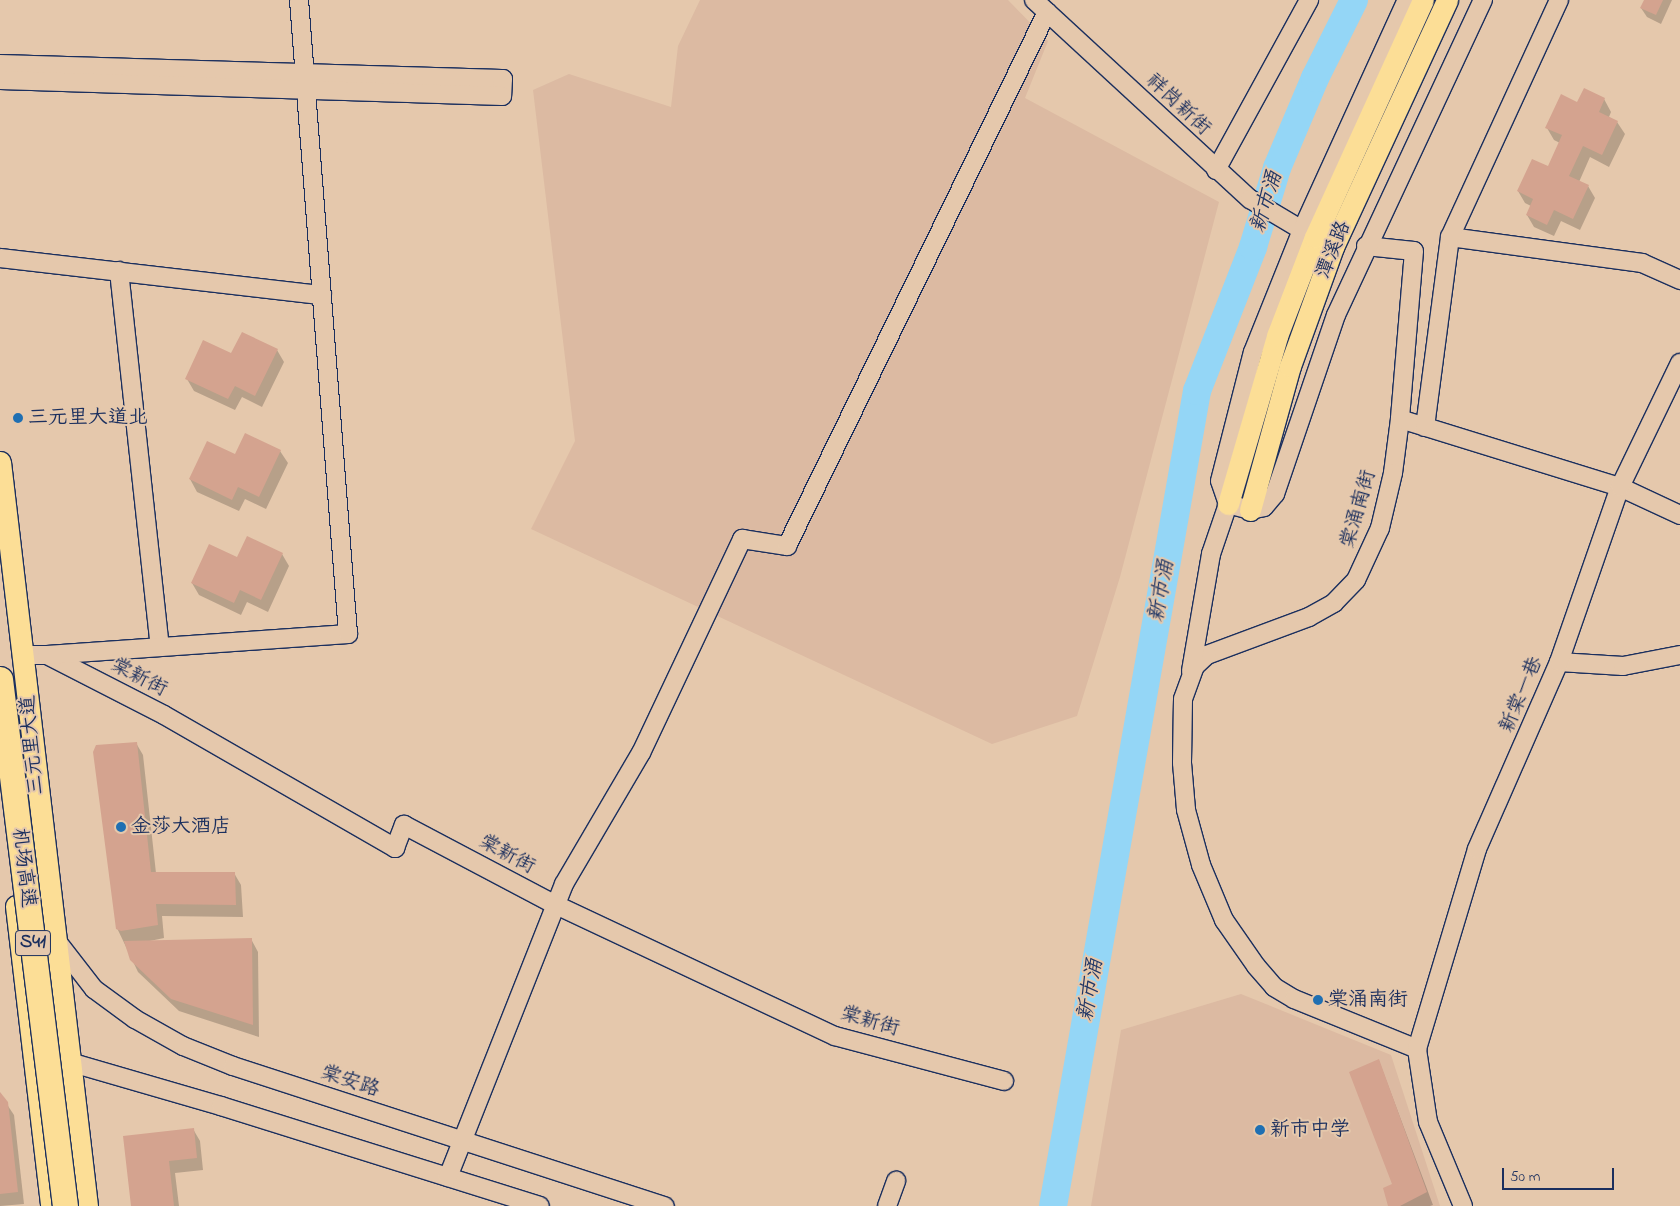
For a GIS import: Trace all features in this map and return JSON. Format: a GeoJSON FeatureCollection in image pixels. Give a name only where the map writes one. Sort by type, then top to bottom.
{"type":"FeatureCollection","features":[{"type":"Feature","properties":{"kind":"highway","name":"机场高速"},"geometry":{"type":"LineString","coordinates":[[0,679],[65,1206]]}},
{"type":"Feature","properties":{"kind":"main road","name":"潭溪路"},"geometry":{"type":"LineString","coordinates":[[1228,504],[1277,336],[1315,237],[1423,0]]}},
{"type":"Feature","properties":{"kind":"main road","name":"潭溪路"},"geometry":{"type":"LineString","coordinates":[[1250,510],[1290,366],[1333,247],[1447,0]]}},
{"type":"Feature","properties":{"kind":"main road","name":"三元里大道"},"geometry":{"type":"LineString","coordinates":[[0,462],[25,655],[69,1062],[87,1206]]}},
{"type":"Feature","properties":{"kind":"main road","name":"三元里大道"},"geometry":{"type":"LineString","coordinates":[[0,771],[50,1206]]}},
{"type":"Feature","properties":{"kind":"street"},"geometry":{"type":"LineString","coordinates":[[46,655],[348,634],[299,0]]}},
{"type":"Feature","properties":{"kind":"street","name":"祥岗新街"},"geometry":{"type":"LineString","coordinates":[[1034,0],[1216,170],[1250,199],[1280,214],[1302,230]]}},
{"type":"Feature","properties":{"kind":"street"},"geometry":{"type":"LineString","coordinates":[[1216,170],[1310,0]]}},
{"type":"Feature","properties":{"kind":"street"},"geometry":{"type":"LineString","coordinates":[[1191,674],[1211,554],[1228,504],[1220,481],[1233,422],[1253,352],[1302,230],[1407,0]]}},
{"type":"Feature","properties":{"kind":"street"},"geometry":{"type":"LineString","coordinates":[[1228,504],[1250,510],[1264,507],[1275,494],[1336,315],[1366,246],[1483,0]]}},
{"type":"Feature","properties":{"kind":"street"},"geometry":{"type":"LineString","coordinates":[[1426,426],[1450,237],[1559,0]]}},
{"type":"Feature","properties":{"kind":"street"},"geometry":{"type":"LineString","coordinates":[[448,1177],[461,1140],[564,884],[641,753],[742,539],[788,546],[1047,12]]}},
{"type":"Feature","properties":{"kind":"street"},"geometry":{"type":"LineString","coordinates":[[0,64],[305,81],[502,96],[503,80],[305,81],[0,80]]}},
{"type":"Feature","properties":{"kind":"street"},"geometry":{"type":"LineString","coordinates":[[1450,237],[1642,263],[1680,280]]}},
{"type":"Feature","properties":{"kind":"street","name":"棠涌南街"},"geometry":{"type":"LineString","coordinates":[[1366,246],[1414,251],[1400,419],[1393,473],[1380,528],[1365,564],[1344,594],[1309,617],[1207,655],[1191,674],[1182,717],[1186,810],[1201,865],[1234,936],[1265,978],[1284,994],[1417,1049]]}},
{"type":"Feature","properties":{"kind":"street"},"geometry":{"type":"LineString","coordinates":[[0,258],[322,295]]}},
{"type":"Feature","properties":{"kind":"street"},"geometry":{"type":"LineString","coordinates":[[119,272],[160,647]]}},
{"type":"Feature","properties":{"kind":"street","name":"新棠一巷"},"geometry":{"type":"LineString","coordinates":[[1417,1049],[1477,850],[1559,662],[1620,487],[1680,363]]}},
{"type":"Feature","properties":{"kind":"street"},"geometry":{"type":"LineString","coordinates":[[1400,419],[1620,487],[1680,515]]}},
{"type":"Feature","properties":{"kind":"street"},"geometry":{"type":"LineString","coordinates":[[1559,662],[1623,666],[1680,654]]}},
{"type":"Feature","properties":{"kind":"street","name":"棠新街"},"geometry":{"type":"LineString","coordinates":[[25,655],[46,655],[164,715],[395,848],[404,825],[556,905],[835,1036],[1004,1081]]}},
{"type":"Feature","properties":{"kind":"street","name":"棠安路"},"geometry":{"type":"LineString","coordinates":[[56,940],[94,989],[128,1014],[183,1046],[233,1066],[665,1206]]}},
{"type":"Feature","properties":{"kind":"street"},"geometry":{"type":"LineString","coordinates":[[1417,1049],[1428,1122],[1462,1206]]}},
{"type":"Feature","properties":{"kind":"street"},"geometry":{"type":"LineString","coordinates":[[32,1052],[540,1206]]}},
{"type":"Feature","properties":{"kind":"street"},"geometry":{"type":"LineString","coordinates":[[887,1206],[896,1181]]}},
{"type":"Feature","properties":{"kind":"shaded area"},"geometry":{"type":"Polygon","coordinates":[[[700,0],[1008,0],[1048,41],[1025,98],[1219,202],[1120,577],[1077,716],[992,744],[531,529],[575,441],[533,90],[569,74],[671,107],[678,46],[700,0]]]}},
{"type":"Feature","properties":{"kind":"shaded area","name":"新市中学"},"geometry":{"type":"Polygon","coordinates":[[[1241,994],[1391,1055],[1440,1206],[1091,1206],[1121,1030],[1241,994]]]}},
{"type":"Feature","properties":{"kind":"building"},"geometry":{"type":"Polygon","coordinates":[[[1644,0],[1663,0],[1656,15],[1640,8],[1644,0]]]}},
{"type":"Feature","properties":{"kind":"building"},"geometry":{"type":"Polygon","coordinates":[[[1584,88],[1605,98],[1599,112],[1618,121],[1602,155],[1583,146],[1569,176],[1589,185],[1573,219],[1554,210],[1547,225],[1526,215],[1533,199],[1517,191],[1532,159],[1548,166],[1562,135],[1545,128],[1561,94],[1577,102],[1584,88]]]}},
{"type":"Feature","properties":{"kind":"building"},"geometry":{"type":"Polygon","coordinates":[[[242,332],[278,349],[255,396],[235,386],[228,399],[185,379],[203,340],[231,353],[242,332]]]}},
{"type":"Feature","properties":{"kind":"building"},"geometry":{"type":"Polygon","coordinates":[[[245,433],[281,450],[259,497],[238,487],[232,500],[189,479],[207,441],[235,454],[245,433]]]}},
{"type":"Feature","properties":{"kind":"building"},"geometry":{"type":"Polygon","coordinates":[[[247,536],[283,553],[261,600],[240,590],[234,603],[191,583],[209,544],[237,557],[247,536]]]}},
{"type":"Feature","properties":{"kind":"building"},"geometry":{"type":"Polygon","coordinates":[[[137,742],[151,872],[235,872],[236,905],[156,904],[158,925],[121,931],[116,929],[93,752],[96,745],[137,742]]]}},
{"type":"Feature","properties":{"kind":"building"},"geometry":{"type":"Polygon","coordinates":[[[252,938],[253,1025],[171,999],[130,960],[124,941],[252,938]]]}},
{"type":"Feature","properties":{"kind":"building"},"geometry":{"type":"Polygon","coordinates":[[[1379,1059],[1427,1192],[1400,1206],[1388,1206],[1383,1188],[1392,1184],[1349,1072],[1379,1059]]]}},
{"type":"Feature","properties":{"kind":"building"},"geometry":{"type":"Polygon","coordinates":[[[0,1092],[8,1102],[18,1192],[0,1194],[0,1092]]]}},
{"type":"Feature","properties":{"kind":"building"},"geometry":{"type":"Polygon","coordinates":[[[194,1128],[197,1158],[169,1161],[174,1206],[131,1206],[123,1136],[194,1128]]]}},
{"type":"Feature","properties":{"kind":"waterway","name":"新市涌"},"geometry":{"type":"LineString","coordinates":[[1053,1206],[1197,391],[1253,247],[1277,168],[1315,78],[1354,0]]}},
{"type":"Feature","properties":{"kind":"place","name":"三元里大道北"},"geometry":{"type":"Point","coordinates":[18,418]}},
{"type":"Feature","properties":{"kind":"place","name":"金莎大酒店"},"geometry":{"type":"Point","coordinates":[121,827]}},
{"type":"Feature","properties":{"kind":"place","name":"棠涌南街"},"geometry":{"type":"Point","coordinates":[1318,1000]}},
{"type":"Feature","properties":{"kind":"place","name":"新市中学"},"geometry":{"type":"Point","coordinates":[1260,1130]}}]}
